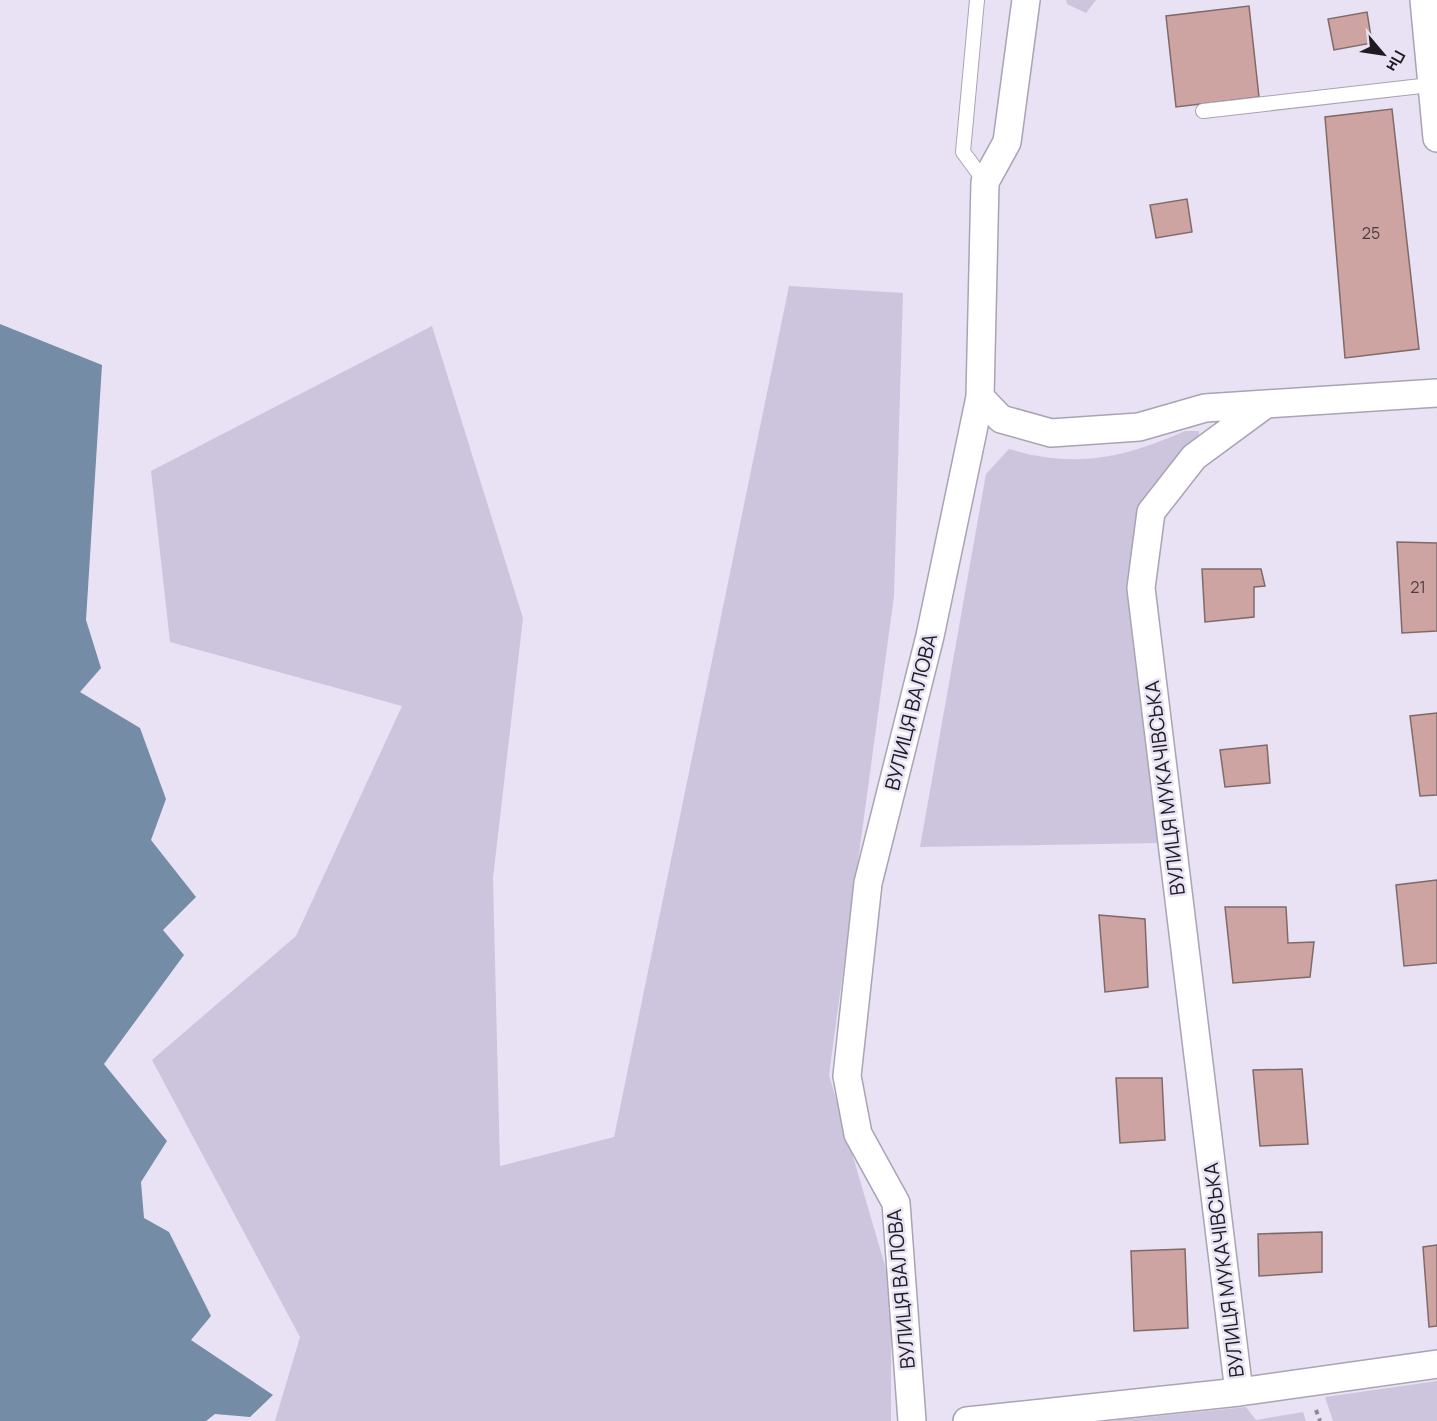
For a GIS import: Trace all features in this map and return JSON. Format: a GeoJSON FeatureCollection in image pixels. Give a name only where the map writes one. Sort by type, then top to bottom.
{"type":"FeatureCollection","features":[{"type":"Feature","properties":{"kind":"street","name":"ВУЛИЦЯ ВАЛОВА"},"geometry":{"type":"LineString","coordinates":[[912,1421],[896,1203],[858,1134],[847,1076],[868,883],[930,636],[980,397],[985,182],[1007,142],[1026,0]]}},
{"type":"Feature","properties":{"kind":"street"},"geometry":{"type":"LineString","coordinates":[[1424,0],[1430,85],[1437,138]]}},
{"type":"Feature","properties":{"kind":"street"},"geometry":{"type":"LineString","coordinates":[[980,397],[1001,419],[1051,433],[1139,427],[1205,408],[1437,393]]}},
{"type":"Feature","properties":{"kind":"street","name":"ВУЛИЦЯ МУКАЧІВСЬКА"},"geometry":{"type":"LineString","coordinates":[[1239,1392],[1141,588],[1151,512],[1194,457],[1266,404]]}},
{"type":"Feature","properties":{"kind":"street"},"geometry":{"type":"LineString","coordinates":[[967,1421],[1239,1392],[1437,1364]]}},
{"type":"Feature","properties":{"kind":"lane"},"geometry":{"type":"LineString","coordinates":[[977,0],[963,152],[985,182]]}},
{"type":"Feature","properties":{"kind":"lane"},"geometry":{"type":"LineString","coordinates":[[1203,111],[1430,85]]}},
{"type":"Feature","properties":{"kind":"shaded area"},"geometry":{"type":"Polygon","coordinates":[[[1066,0],[1096,0],[1086,13],[1067,4],[1066,0]]]}},
{"type":"Feature","properties":{"kind":"shaded area"},"geometry":{"type":"Polygon","coordinates":[[[789,286],[903,293],[894,596],[829,1075],[891,1286],[891,1421],[275,1421],[300,1337],[152,1060],[296,936],[402,706],[170,642],[151,471],[432,326],[523,618],[493,878],[500,1166],[614,1137],[789,286]]]}},
{"type":"Feature","properties":{"kind":"shaded area"},"geometry":{"type":"Polygon","coordinates":[[[1185,431],[1199,431],[1199,442],[1140,508],[1159,843],[920,847],[986,474],[1009,449],[1055,458],[1098,458],[1141,448],[1185,431]]]}},
{"type":"Feature","properties":{"kind":"shaded area"},"geometry":{"type":"Polygon","coordinates":[[[1437,1381],[1437,1421],[1333,1421],[1325,1397],[1437,1381]]]}},
{"type":"Feature","properties":{"kind":"shaded area"},"geometry":{"type":"Polygon","coordinates":[[[1246,1407],[1256,1420],[1303,1412],[1306,1421],[1110,1421],[1246,1407]]]}},
{"type":"Feature","properties":{"kind":"water"},"geometry":{"type":"Polygon","coordinates":[[[0,324],[102,365],[86,620],[101,668],[80,692],[140,728],[166,799],[151,840],[196,897],[163,930],[184,955],[104,1064],[167,1141],[141,1182],[144,1218],[169,1232],[211,1316],[191,1340],[273,1395],[250,1417],[215,1414],[206,1421],[0,1421],[0,324]]]}},
{"type":"Feature","properties":{"kind":"building"},"geometry":{"type":"Polygon","coordinates":[[[1249,6],[1259,97],[1176,107],[1166,16],[1249,6]]]}},
{"type":"Feature","properties":{"kind":"building"},"geometry":{"type":"Polygon","coordinates":[[[1367,12],[1372,43],[1334,50],[1328,19],[1367,12]]]}},
{"type":"Feature","properties":{"kind":"building"},"geometry":{"type":"Polygon","coordinates":[[[1392,109],[1419,349],[1345,358],[1325,117],[1392,109]]]}},
{"type":"Feature","properties":{"kind":"building"},"geometry":{"type":"Polygon","coordinates":[[[1187,199],[1192,232],[1156,238],[1150,205],[1187,199]]]}},
{"type":"Feature","properties":{"kind":"building"},"geometry":{"type":"Polygon","coordinates":[[[1397,542],[1437,543],[1437,631],[1402,633],[1397,542]]]}},
{"type":"Feature","properties":{"kind":"building"},"geometry":{"type":"Polygon","coordinates":[[[1202,569],[1261,569],[1265,586],[1254,587],[1254,617],[1205,622],[1202,569]]]}},
{"type":"Feature","properties":{"kind":"building"},"geometry":{"type":"Polygon","coordinates":[[[1437,713],[1437,795],[1420,796],[1410,716],[1437,713]]]}},
{"type":"Feature","properties":{"kind":"building"},"geometry":{"type":"Polygon","coordinates":[[[1267,745],[1270,783],[1225,787],[1220,750],[1267,745]]]}},
{"type":"Feature","properties":{"kind":"building"},"geometry":{"type":"Polygon","coordinates":[[[1437,880],[1437,963],[1404,966],[1396,885],[1437,880]]]}},
{"type":"Feature","properties":{"kind":"building"},"geometry":{"type":"Polygon","coordinates":[[[1225,907],[1286,907],[1288,943],[1314,942],[1310,977],[1233,983],[1225,907]]]}},
{"type":"Feature","properties":{"kind":"building"},"geometry":{"type":"Polygon","coordinates":[[[1099,915],[1145,919],[1148,987],[1105,992],[1099,915]]]}},
{"type":"Feature","properties":{"kind":"building"},"geometry":{"type":"Polygon","coordinates":[[[1302,1069],[1308,1144],[1260,1146],[1253,1070],[1302,1069]]]}},
{"type":"Feature","properties":{"kind":"building"},"geometry":{"type":"Polygon","coordinates":[[[1116,1078],[1162,1078],[1165,1140],[1120,1143],[1116,1078]]]}},
{"type":"Feature","properties":{"kind":"building"},"geometry":{"type":"Polygon","coordinates":[[[1322,1232],[1322,1272],[1259,1276],[1258,1234],[1322,1232]]]}},
{"type":"Feature","properties":{"kind":"building"},"geometry":{"type":"Polygon","coordinates":[[[1437,1245],[1437,1326],[1429,1327],[1423,1247],[1437,1245]]]}},
{"type":"Feature","properties":{"kind":"building"},"geometry":{"type":"Polygon","coordinates":[[[1185,1249],[1188,1328],[1134,1331],[1131,1251],[1185,1249]]]}}]}
